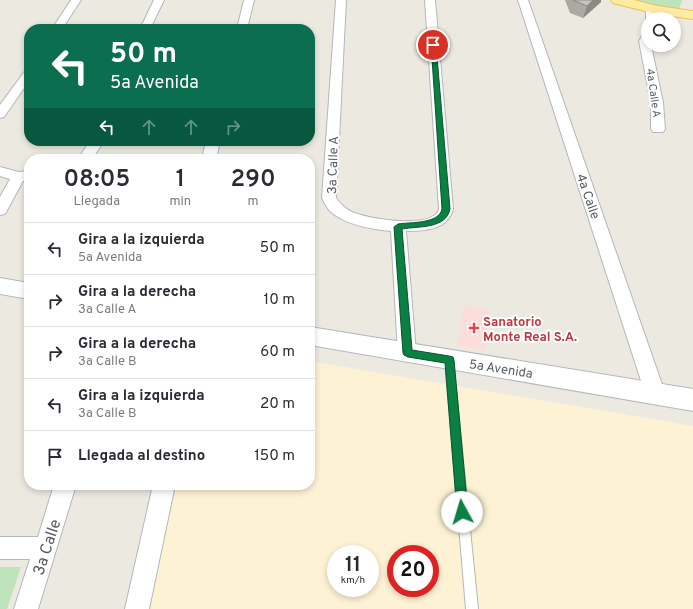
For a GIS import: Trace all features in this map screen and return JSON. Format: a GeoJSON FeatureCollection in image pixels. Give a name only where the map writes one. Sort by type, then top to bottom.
{"type":"FeatureCollection","features":[{"type":"Feature","properties":{"kind":"main road"},"geometry":{"type":"LineString","coordinates":[[618,0],[646,12]]}},
{"type":"Feature","properties":{"kind":"main road"},"geometry":{"type":"LineString","coordinates":[[681,15],[691,15],[689,0]]}},
{"type":"Feature","properties":{"kind":"street"},"geometry":{"type":"LineString","coordinates":[[60,24],[76,0]]}},
{"type":"Feature","properties":{"kind":"street"},"geometry":{"type":"LineString","coordinates":[[147,24],[159,0]]}},
{"type":"Feature","properties":{"kind":"street"},"geometry":{"type":"LineString","coordinates":[[243,24],[250,0]]}},
{"type":"Feature","properties":{"kind":"street","name":"3a Calle A"},"geometry":{"type":"LineString","coordinates":[[341,0],[329,198],[334,208],[348,217],[398,227],[438,221],[445,215],[446,209],[430,0]]}},
{"type":"Feature","properties":{"kind":"street","name":"4a Calle"},"geometry":{"type":"LineString","coordinates":[[523,0],[655,393]]}},
{"type":"Feature","properties":{"kind":"street","name":"4a Calle A"},"geometry":{"type":"LineString","coordinates":[[647,52],[657,103],[658,129]]}},
{"type":"Feature","properties":{"kind":"street"},"geometry":{"type":"LineString","coordinates":[[0,114],[24,79]]}},
{"type":"Feature","properties":{"kind":"street"},"geometry":{"type":"LineString","coordinates":[[0,171],[24,176],[0,210]]}},
{"type":"Feature","properties":{"kind":"street"},"geometry":{"type":"LineString","coordinates":[[398,227],[408,353]]}},
{"type":"Feature","properties":{"kind":"street"},"geometry":{"type":"LineString","coordinates":[[0,286],[24,290]]}},
{"type":"Feature","properties":{"kind":"street","name":"5a Avenida"},"geometry":{"type":"LineString","coordinates":[[315,337],[693,400]]}},
{"type":"Feature","properties":{"kind":"street","name":"3a Calle"},"geometry":{"type":"LineString","coordinates":[[26,609],[63,490]]}},
{"type":"Feature","properties":{"kind":"street"},"geometry":{"type":"LineString","coordinates":[[136,609],[163,490]]}},
{"type":"Feature","properties":{"kind":"street"},"geometry":{"type":"LineString","coordinates":[[0,548],[45,548]]}},
{"type":"Feature","properties":{"kind":"lane"},"geometry":{"type":"LineString","coordinates":[[449,360],[472,609]]}},
{"type":"Feature","properties":{"kind":"shaded area","name":"Sanatorio Monte Real S.A."},"geometry":{"type":"Polygon","coordinates":[[[464,305],[490,309],[485,350],[457,346],[464,305]]]}},
{"type":"Feature","properties":{"kind":"shaded area"},"geometry":{"type":"Polygon","coordinates":[[[315,362],[693,426],[693,609],[131,609],[158,490],[315,490],[315,362]]]}},
{"type":"Feature","properties":{"kind":"green space"},"geometry":{"type":"Polygon","coordinates":[[[631,0],[682,0],[679,10],[631,0]]]}},
{"type":"Feature","properties":{"kind":"green space"},"geometry":{"type":"Polygon","coordinates":[[[0,567],[21,567],[7,609],[0,609],[0,567]]]}},
{"type":"Feature","properties":{"kind":"building"},"geometry":{"type":"Polygon","coordinates":[[[573,0],[593,0],[587,6],[573,0]]]}},
{"type":"Feature","properties":{"kind":"place","name":"Sanatorio Monte Real S.A."},"geometry":{"type":"Point","coordinates":[474,328]}},
{"type":"Feature","properties":{"kind":"route"},"geometry":{"type":"LineString","coordinates":[[433,45],[446,209],[445,215],[438,221],[398,227],[408,353],[449,360],[462,512]]}}]}
